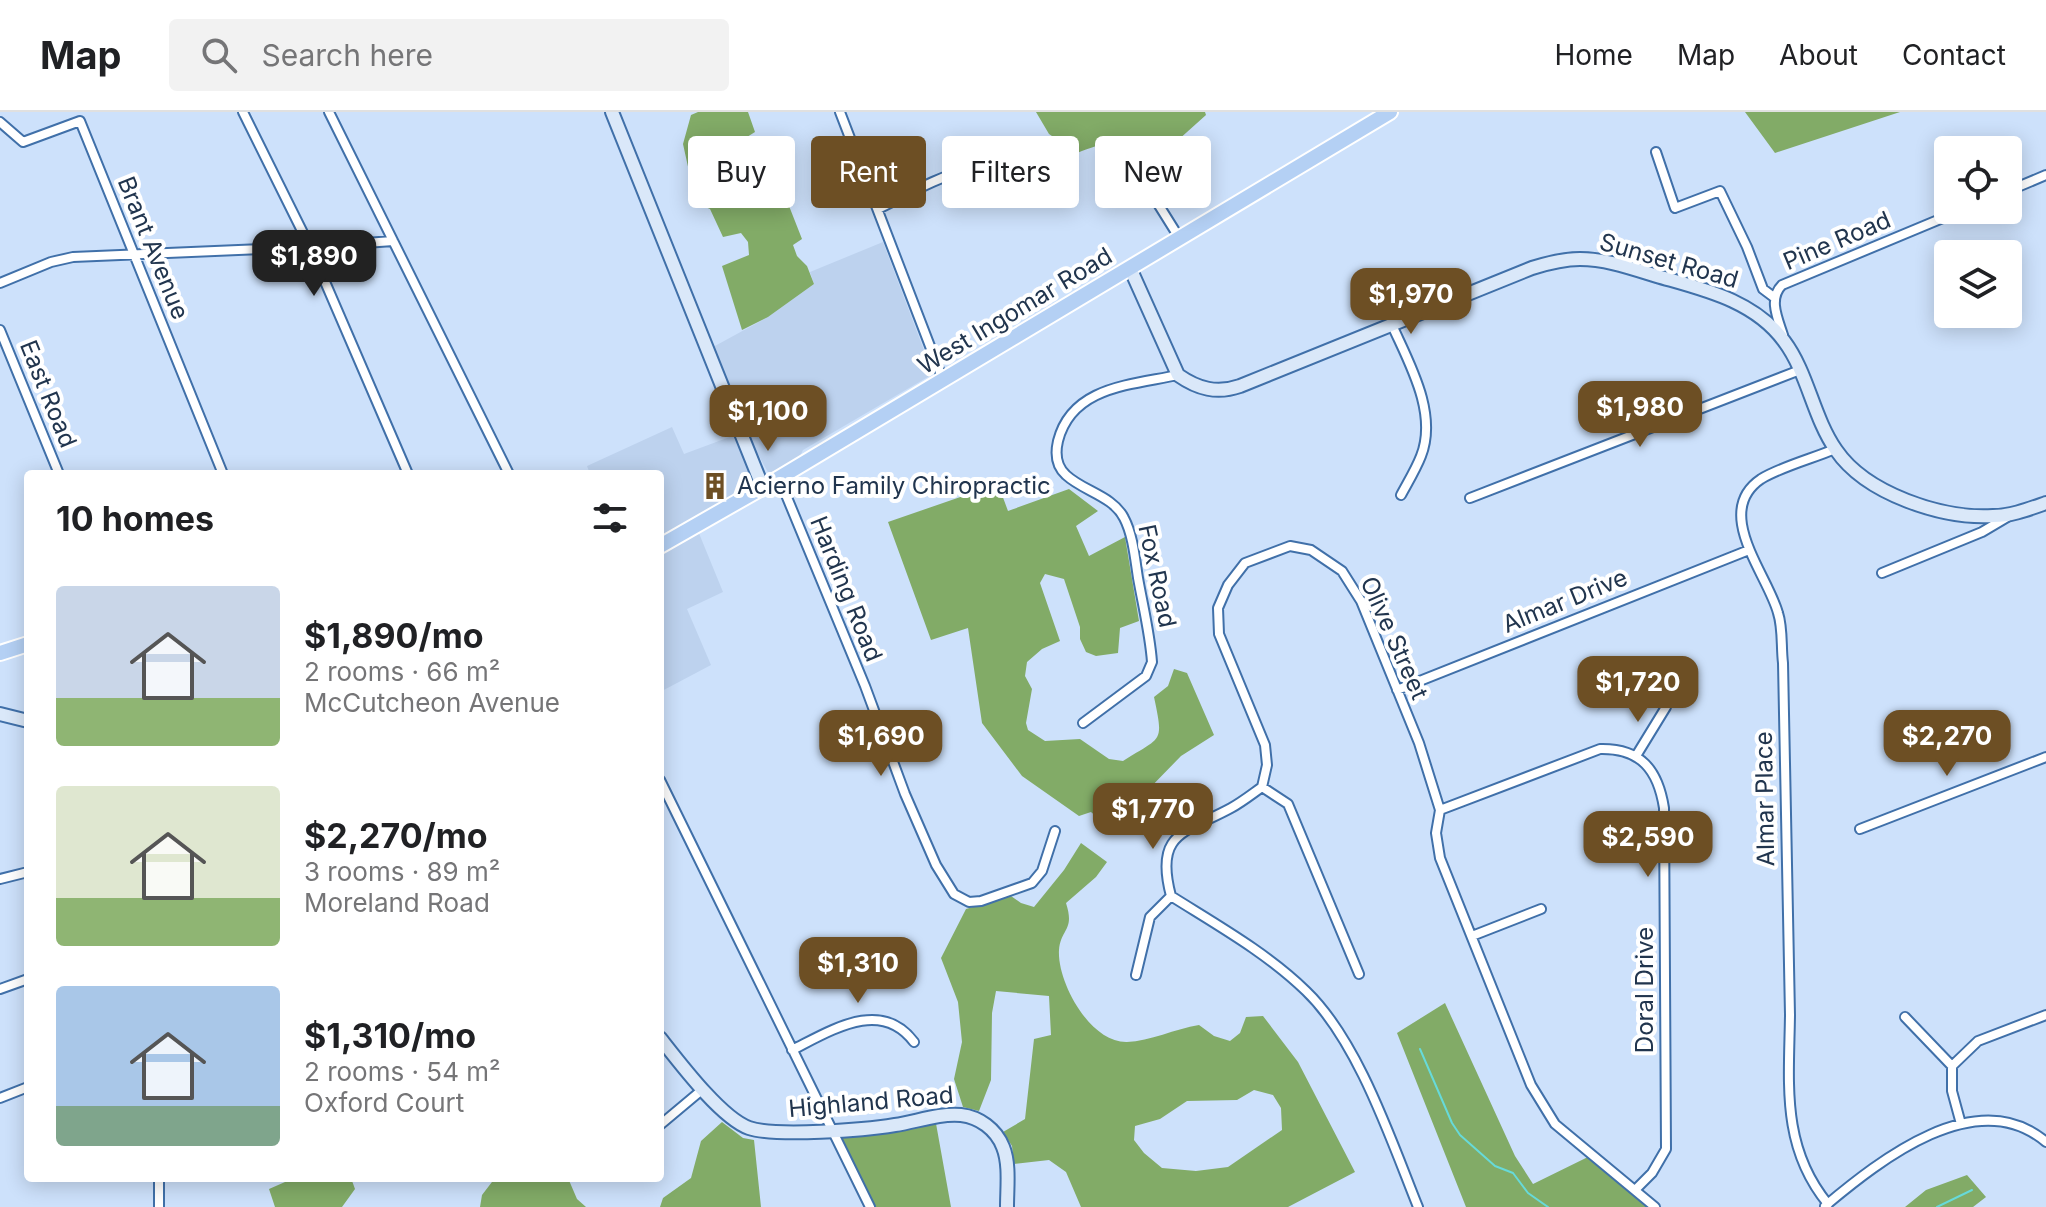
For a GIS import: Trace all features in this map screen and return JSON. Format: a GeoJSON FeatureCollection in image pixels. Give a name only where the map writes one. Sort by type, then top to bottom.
{"type":"FeatureCollection","features":[{"type":"Feature","properties":{"kind":"main road","name":"West Ingomar Road"},"geometry":{"type":"LineString","coordinates":[[664,544],[763,488],[1390,112]]}},
{"type":"Feature","properties":{"kind":"main road"},"geometry":{"type":"LineString","coordinates":[[0,653],[24,645]]}},
{"type":"Feature","properties":{"kind":"street"},"geometry":{"type":"LineString","coordinates":[[243,112],[310,247],[406,470]]}},
{"type":"Feature","properties":{"kind":"street"},"geometry":{"type":"LineString","coordinates":[[329,112],[507,470]]}},
{"type":"Feature","properties":{"kind":"street"},"geometry":{"type":"LineString","coordinates":[[612,112],[763,488]]}},
{"type":"Feature","properties":{"kind":"street"},"geometry":{"type":"LineString","coordinates":[[840,112],[943,380]]}},
{"type":"Feature","properties":{"kind":"street","name":"Brant Avenue"},"geometry":{"type":"LineString","coordinates":[[0,122],[23,142],[80,121],[221,470]]}},
{"type":"Feature","properties":{"kind":"street","name":"Sunset Road"},"geometry":{"type":"LineString","coordinates":[[1656,152],[1675,208],[1720,191],[1763,289],[1775,298]]}},
{"type":"Feature","properties":{"kind":"street"},"geometry":{"type":"LineString","coordinates":[[2022,185],[2046,175]]}},
{"type":"Feature","properties":{"kind":"street"},"geometry":{"type":"LineString","coordinates":[[878,209],[942,180]]}},
{"type":"Feature","properties":{"kind":"street"},"geometry":{"type":"LineString","coordinates":[[1161,208],[1180,239]]}},
{"type":"Feature","properties":{"kind":"street","name":"Pine Road"},"geometry":{"type":"LineString","coordinates":[[1784,340],[1775,298],[1778,288],[1934,222]]}},
{"type":"Feature","properties":{"kind":"street"},"geometry":{"type":"LineString","coordinates":[[0,283],[62,259],[393,241]]}},
{"type":"Feature","properties":{"kind":"street","name":"Sunset Road"},"geometry":{"type":"LineString","coordinates":[[1178,375],[1204,388],[1230,390],[1532,268],[1579,259],[1620,265],[1728,298],[1762,319],[1784,340],[1835,449],[1865,479],[1905,499],[1964,515],[1991,517],[2046,503]]}},
{"type":"Feature","properties":{"kind":"street"},"geometry":{"type":"LineString","coordinates":[[1130,268],[1178,375]]}},
{"type":"Feature","properties":{"kind":"street"},"geometry":{"type":"LineString","coordinates":[[1392,325],[1421,396],[1427,428],[1421,457],[1401,495]]}},
{"type":"Feature","properties":{"kind":"street","name":"East Road"},"geometry":{"type":"LineString","coordinates":[[0,330],[57,470]]}},
{"type":"Feature","properties":{"kind":"street"},"geometry":{"type":"LineString","coordinates":[[1470,498],[1800,370]]}},
{"type":"Feature","properties":{"kind":"street","name":"Fox Road"},"geometry":{"type":"LineString","coordinates":[[1083,723],[1146,676],[1152,662],[1135,557],[1124,517],[1107,501],[1065,475],[1057,460],[1058,441],[1065,423],[1075,410],[1100,392],[1178,375]]}},
{"type":"Feature","properties":{"kind":"street","name":"Almar Place"},"geometry":{"type":"LineString","coordinates":[[1826,1205],[1810,1182],[1792,1134],[1783,663],[1779,614],[1749,550],[1741,506],[1748,491],[1762,479],[1835,449]]}},
{"type":"Feature","properties":{"kind":"street","name":"Harding Road"},"geometry":{"type":"LineString","coordinates":[[779,478],[865,686],[905,794],[936,865],[954,894],[969,902],[981,901],[1032,883],[1042,871],[1055,831]]}},
{"type":"Feature","properties":{"kind":"street"},"geometry":{"type":"LineString","coordinates":[[1882,573],[1982,532],[2013,513]]}},
{"type":"Feature","properties":{"kind":"street","name":"Olive Street"},"geometry":{"type":"LineString","coordinates":[[1262,787],[1267,765],[1265,745],[1219,634],[1218,608],[1228,585],[1245,563],[1290,546],[1311,550],[1342,571],[1361,601],[1419,743],[1440,810],[1436,833],[1440,858],[1531,1085],[1555,1124],[1655,1207]]}},
{"type":"Feature","properties":{"kind":"street","name":"Almar Drive"},"geometry":{"type":"LineString","coordinates":[[1397,690],[1749,550]]}},
{"type":"Feature","properties":{"kind":"street"},"geometry":{"type":"LineString","coordinates":[[1440,810],[1600,749],[1618,749],[1636,756],[1666,707]]}},
{"type":"Feature","properties":{"kind":"street"},"geometry":{"type":"LineString","coordinates":[[0,714],[24,720]]}},
{"type":"Feature","properties":{"kind":"street","name":"Doral Drive"},"geometry":{"type":"LineString","coordinates":[[1635,1190],[1652,1173],[1666,1149],[1664,808],[1655,776],[1636,756]]}},
{"type":"Feature","properties":{"kind":"street"},"geometry":{"type":"LineString","coordinates":[[1860,829],[2046,757]]}},
{"type":"Feature","properties":{"kind":"street"},"geometry":{"type":"LineString","coordinates":[[1359,974],[1288,804],[1262,787],[1173,840],[1164,869],[1171,896],[1254,950],[1307,992],[1347,1044],[1383,1120],[1418,1207]]}},
{"type":"Feature","properties":{"kind":"street"},"geometry":{"type":"LineString","coordinates":[[664,788],[870,1207]]}},
{"type":"Feature","properties":{"kind":"street"},"geometry":{"type":"LineString","coordinates":[[0,879],[24,873]]}},
{"type":"Feature","properties":{"kind":"street"},"geometry":{"type":"LineString","coordinates":[[1136,975],[1150,917],[1171,896]]}},
{"type":"Feature","properties":{"kind":"street"},"geometry":{"type":"LineString","coordinates":[[1472,936],[1541,909]]}},
{"type":"Feature","properties":{"kind":"street"},"geometry":{"type":"LineString","coordinates":[[0,989],[24,980]]}},
{"type":"Feature","properties":{"kind":"street"},"geometry":{"type":"LineString","coordinates":[[1952,1066],[1978,1041],[2046,1015]]}},
{"type":"Feature","properties":{"kind":"street"},"geometry":{"type":"LineString","coordinates":[[1905,1017],[1952,1066],[1952,1091],[1961,1124]]}},
{"type":"Feature","properties":{"kind":"street"},"geometry":{"type":"LineString","coordinates":[[792,1050],[856,1022],[880,1019],[905,1029],[914,1042]]}},
{"type":"Feature","properties":{"kind":"street","name":"Highland Road"},"geometry":{"type":"LineString","coordinates":[[664,1043],[703,1089],[730,1115],[752,1129],[780,1132],[883,1127],[953,1115],[976,1119],[990,1128],[1003,1147],[1007,1207]]}},
{"type":"Feature","properties":{"kind":"street"},"geometry":{"type":"LineString","coordinates":[[0,1098],[24,1089]]}},
{"type":"Feature","properties":{"kind":"street"},"geometry":{"type":"LineString","coordinates":[[664,1122],[703,1089]]}},
{"type":"Feature","properties":{"kind":"street"},"geometry":{"type":"LineString","coordinates":[[1826,1205],[1887,1158],[1961,1124],[2000,1120],[2017,1124],[2046,1142]]}},
{"type":"Feature","properties":{"kind":"street"},"geometry":{"type":"LineString","coordinates":[[159,1182],[159,1207]]}},
{"type":"Feature","properties":{"kind":"shaded area"},"geometry":{"type":"Polygon","coordinates":[[[883,242],[933,374],[803,450],[800,456],[769,474],[749,438],[713,347],[768,317],[814,284],[810,272],[883,242]]]}},
{"type":"Feature","properties":{"kind":"shaded area"},"geometry":{"type":"Polygon","coordinates":[[[672,427],[684,454],[735,435],[755,485],[664,538],[664,470],[588,470],[587,466],[672,427]]]}},
{"type":"Feature","properties":{"kind":"shaded area"},"geometry":{"type":"Polygon","coordinates":[[[696,526],[723,592],[687,609],[711,665],[664,690],[664,544],[696,526]]]}},
{"type":"Feature","properties":{"kind":"green space"},"geometry":{"type":"Polygon","coordinates":[[[698,112],[748,112],[755,132],[749,136],[688,136],[688,167],[683,144],[691,115],[698,112]]]}},
{"type":"Feature","properties":{"kind":"green space"},"geometry":{"type":"Polygon","coordinates":[[[1036,112],[1205,112],[1206,115],[1183,136],[1095,136],[1095,147],[1079,152],[1079,136],[1049,134],[1036,112]]]}},
{"type":"Feature","properties":{"kind":"green space"},"geometry":{"type":"Polygon","coordinates":[[[1745,112],[1900,112],[1775,153],[1745,112]]]}},
{"type":"Feature","properties":{"kind":"green space"},"geometry":{"type":"Polygon","coordinates":[[[708,208],[790,208],[802,239],[793,245],[814,284],[768,317],[742,330],[722,266],[749,255],[748,242],[741,233],[723,237],[708,208]]]}},
{"type":"Feature","properties":{"kind":"green space"},"geometry":{"type":"Polygon","coordinates":[[[998,484],[1008,511],[1069,489],[1098,511],[1076,526],[1089,556],[1125,537],[1139,621],[1120,628],[1118,653],[1096,656],[1086,652],[1064,579],[1045,574],[1040,583],[1060,641],[1042,649],[1027,662],[1025,676],[1032,689],[1026,723],[1028,730],[1045,741],[1080,739],[1109,759],[1123,761],[1157,737],[1159,723],[1154,697],[1168,686],[1174,669],[1187,673],[1214,735],[1181,756],[1143,795],[1139,830],[1104,823],[1091,812],[1079,816],[1022,776],[982,723],[968,628],[931,640],[888,522],[998,484]]]}},
{"type":"Feature","properties":{"kind":"green space"},"geometry":{"type":"Polygon","coordinates":[[[1081,843],[1107,862],[1096,877],[1066,903],[1069,919],[1059,950],[1070,993],[1089,1022],[1113,1040],[1127,1042],[1199,1025],[1214,1036],[1230,1041],[1240,1033],[1246,1017],[1263,1016],[1298,1062],[1355,1172],[1288,1207],[1081,1207],[1066,1172],[1049,1160],[1014,1164],[1012,1146],[1003,1132],[1025,1119],[1034,1039],[1051,1035],[1049,996],[996,991],[992,1013],[991,1080],[979,1111],[963,1107],[954,1079],[962,1042],[958,1002],[941,958],[966,909],[1011,896],[1034,907],[1081,843]],[[1254,1090],[1237,1100],[1187,1101],[1160,1119],[1135,1126],[1134,1140],[1162,1168],[1196,1171],[1228,1167],[1282,1130],[1281,1108],[1273,1095],[1254,1090]]]}},
{"type":"Feature","properties":{"kind":"green space"},"geometry":{"type":"Polygon","coordinates":[[[1445,1003],[1515,1156],[1533,1184],[1592,1155],[1655,1207],[1466,1207],[1397,1033],[1445,1003]]]}},
{"type":"Feature","properties":{"kind":"green space"},"geometry":{"type":"Polygon","coordinates":[[[935,1118],[951,1207],[870,1207],[832,1130],[935,1118]]]}},
{"type":"Feature","properties":{"kind":"green space"},"geometry":{"type":"Polygon","coordinates":[[[722,1122],[743,1138],[754,1140],[761,1207],[660,1207],[663,1198],[691,1178],[701,1141],[722,1122]]]}},
{"type":"Feature","properties":{"kind":"green space"},"geometry":{"type":"Polygon","coordinates":[[[1967,1175],[1986,1197],[1973,1207],[1905,1207],[1926,1190],[1967,1175]]]}},
{"type":"Feature","properties":{"kind":"green space"},"geometry":{"type":"Polygon","coordinates":[[[285,1182],[352,1182],[355,1189],[342,1207],[275,1207],[269,1189],[285,1182]]]}},
{"type":"Feature","properties":{"kind":"green space"},"geometry":{"type":"Polygon","coordinates":[[[492,1182],[570,1182],[577,1199],[586,1207],[480,1207],[482,1195],[492,1182]]]}},
{"type":"Feature","properties":{"kind":"waterway"},"geometry":{"type":"LineString","coordinates":[[1420,1049],[1460,1135],[1495,1166],[1513,1173],[1528,1193],[1548,1207]]}},
{"type":"Feature","properties":{"kind":"waterway"},"geometry":{"type":"LineString","coordinates":[[1937,1207],[1972,1190]]}},
{"type":"Feature","properties":{"kind":"place","name":"Acierno Family Chiropractic"},"geometry":{"type":"Point","coordinates":[715,486]}}]}
